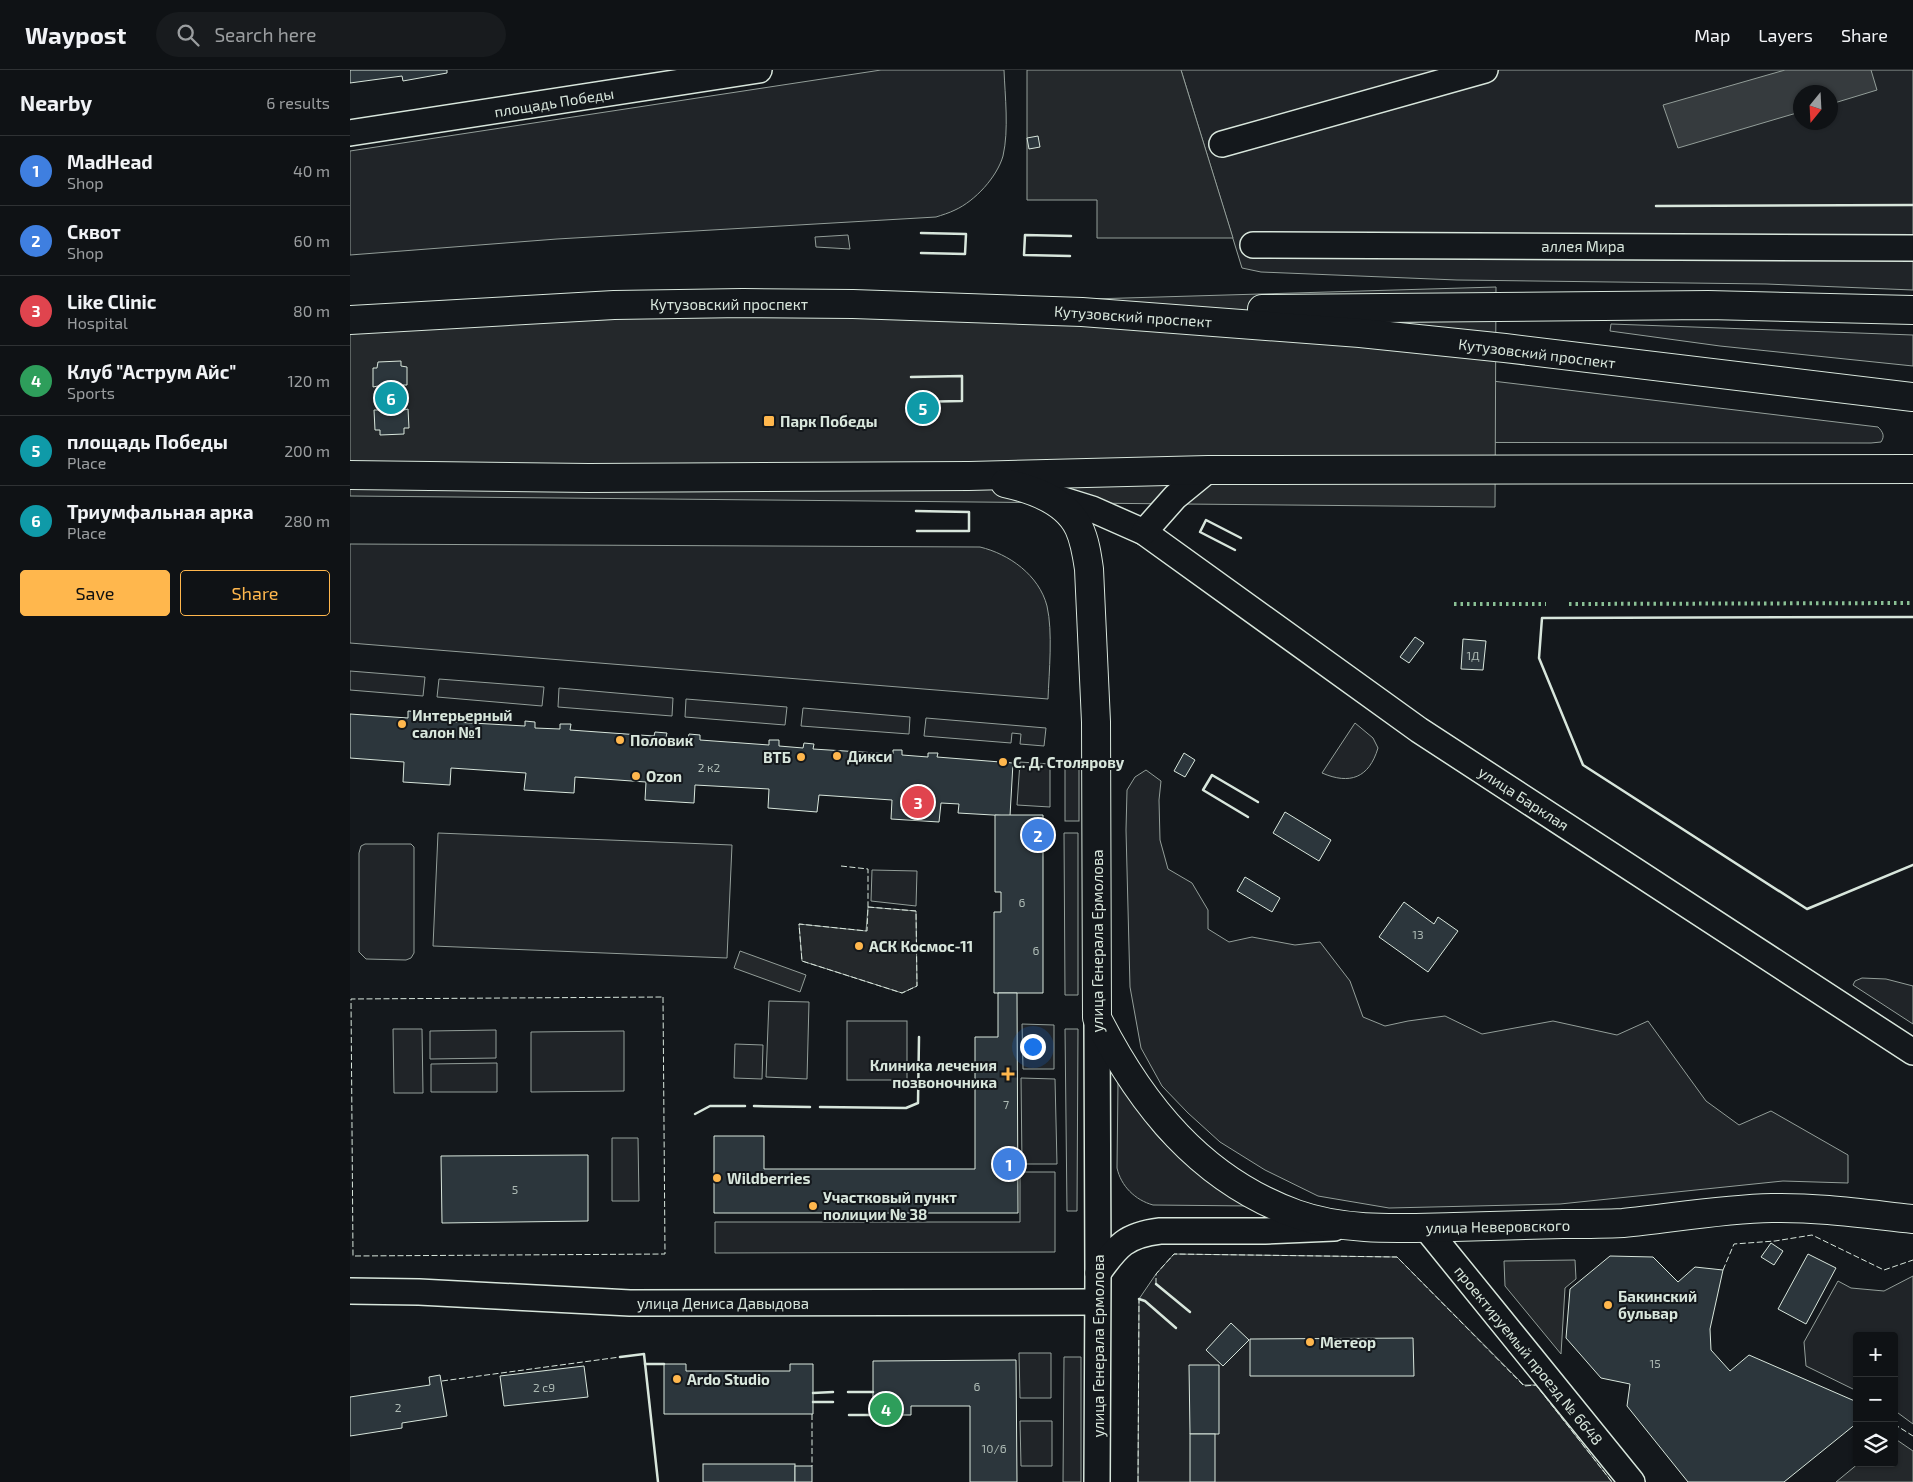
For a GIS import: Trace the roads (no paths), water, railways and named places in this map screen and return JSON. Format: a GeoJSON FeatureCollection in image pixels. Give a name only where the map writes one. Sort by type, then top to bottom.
{"type":"FeatureCollection","features":[{"type":"Feature","properties":{"kind":"main road","name":"Кутузовский проспект"},"geometry":{"type":"LineString","coordinates":[[350,320],[614,305],[743,303],[853,304],[1082,312],[1360,333],[1505,348],[1913,397]]}},
{"type":"Feature","properties":{"kind":"main road"},"geometry":{"type":"LineString","coordinates":[[1082,312],[1708,304],[1913,310]]}},
{"type":"Feature","properties":{"kind":"main road"},"geometry":{"type":"LineString","coordinates":[[1721,469],[1913,489]]}},
{"type":"Feature","properties":{"kind":"main road"},"geometry":{"type":"LineString","coordinates":[[350,475],[589,478],[969,476],[1208,470],[1913,469]]}},
{"type":"Feature","properties":{"kind":"main road","name":"улица Генерала Ермолова"},"geometry":{"type":"LineString","coordinates":[[969,476],[1006,483],[1038,492],[1070,513],[1079,526],[1085,546],[1089,569],[1096,727],[1097,1018]]}},
{"type":"Feature","properties":{"kind":"main road"},"geometry":{"type":"LineString","coordinates":[[1097,1018],[1109,1042],[1161,1120],[1184,1145],[1207,1164],[1232,1183],[1270,1203],[1297,1214],[1326,1222],[1357,1227]]}},
{"type":"Feature","properties":{"kind":"main road","name":"улица Неверовского"},"geometry":{"type":"LineString","coordinates":[[1357,1227],[1426,1228],[1620,1223],[1773,1208],[1827,1210],[1913,1219]]}},
{"type":"Feature","properties":{"kind":"street","name":"площадь Победы"},"geometry":{"type":"LineString","coordinates":[[350,133],[759,70]]}},
{"type":"Feature","properties":{"kind":"street"},"geometry":{"type":"LineString","coordinates":[[1222,144],[1485,70]]}},
{"type":"Feature","properties":{"kind":"street","name":"аллея Мира"},"geometry":{"type":"LineString","coordinates":[[1253,245],[1913,248]]}},
{"type":"Feature","properties":{"kind":"street"},"geometry":{"type":"LineString","coordinates":[[1144,532],[1175,497],[1208,470]]}},
{"type":"Feature","properties":{"kind":"street","name":"улица Барклая"},"geometry":{"type":"LineString","coordinates":[[1038,492],[1092,509],[1144,532],[1419,730],[1913,1052]]}},
{"type":"Feature","properties":{"kind":"street","name":"улица Генерала Ермолова"},"geometry":{"type":"LineString","coordinates":[[1097,1018],[1097,1482]]}},
{"type":"Feature","properties":{"kind":"street","name":"улица Неверовского"},"geometry":{"type":"LineString","coordinates":[[1098,1272],[1114,1250],[1127,1239],[1143,1233],[1357,1227]]}},
{"type":"Feature","properties":{"kind":"street","name":"проектируемый проезд № 6648"},"geometry":{"type":"LineString","coordinates":[[1426,1228],[1632,1482]]}},
{"type":"Feature","properties":{"kind":"street","name":"улица Дениса Давыдова"},"geometry":{"type":"LineString","coordinates":[[350,1291],[419,1292],[630,1303],[1097,1302]]}},
{"type":"Feature","properties":{"kind":"place","name":"Триумфальная арка"},"geometry":{"type":"Point","coordinates":[391,398]}},
{"type":"Feature","properties":{"kind":"place","name":"площадь Победы"},"geometry":{"type":"Point","coordinates":[923,408]}},
{"type":"Feature","properties":{"kind":"place","name":"Парк Победы"},"geometry":{"type":"Point","coordinates":[769,421]}},
{"type":"Feature","properties":{"kind":"place","name":"Интерьерный салон №1"},"geometry":{"type":"Point","coordinates":[402,724]}},
{"type":"Feature","properties":{"kind":"place","name":"Половик"},"geometry":{"type":"Point","coordinates":[620,740]}},
{"type":"Feature","properties":{"kind":"place","name":"Дикси"},"geometry":{"type":"Point","coordinates":[837,756]}},
{"type":"Feature","properties":{"kind":"place","name":"ВТБ"},"geometry":{"type":"Point","coordinates":[801,757]}},
{"type":"Feature","properties":{"kind":"place","name":"С. Д. Столярову"},"geometry":{"type":"Point","coordinates":[1003,762]}},
{"type":"Feature","properties":{"kind":"place","name":"Ozon"},"geometry":{"type":"Point","coordinates":[636,776]}},
{"type":"Feature","properties":{"kind":"place","name":"Like Clinic"},"geometry":{"type":"Point","coordinates":[918,802]}},
{"type":"Feature","properties":{"kind":"place","name":"Сквот"},"geometry":{"type":"Point","coordinates":[1038,835]}},
{"type":"Feature","properties":{"kind":"place","name":"АСК Космос-11"},"geometry":{"type":"Point","coordinates":[859,946]}},
{"type":"Feature","properties":{"kind":"place","name":"Клиника лечения позвоночника"},"geometry":{"type":"Point","coordinates":[1008,1074]}},
{"type":"Feature","properties":{"kind":"place","name":"MadHead"},"geometry":{"type":"Point","coordinates":[1009,1164]}},
{"type":"Feature","properties":{"kind":"place","name":"Wildberries"},"geometry":{"type":"Point","coordinates":[717,1178]}},
{"type":"Feature","properties":{"kind":"place","name":"Участковый пункт полиции № 38"},"geometry":{"type":"Point","coordinates":[813,1206]}},
{"type":"Feature","properties":{"kind":"place","name":"Бакинский бульвар"},"geometry":{"type":"Point","coordinates":[1608,1305]}},
{"type":"Feature","properties":{"kind":"place","name":"Метеор"},"geometry":{"type":"Point","coordinates":[1310,1342]}},
{"type":"Feature","properties":{"kind":"place","name":"Ardo Studio"},"geometry":{"type":"Point","coordinates":[677,1379]}},
{"type":"Feature","properties":{"kind":"place","name":"Клуб \"Аструм Айс\""},"geometry":{"type":"Point","coordinates":[886,1409]}}]}
